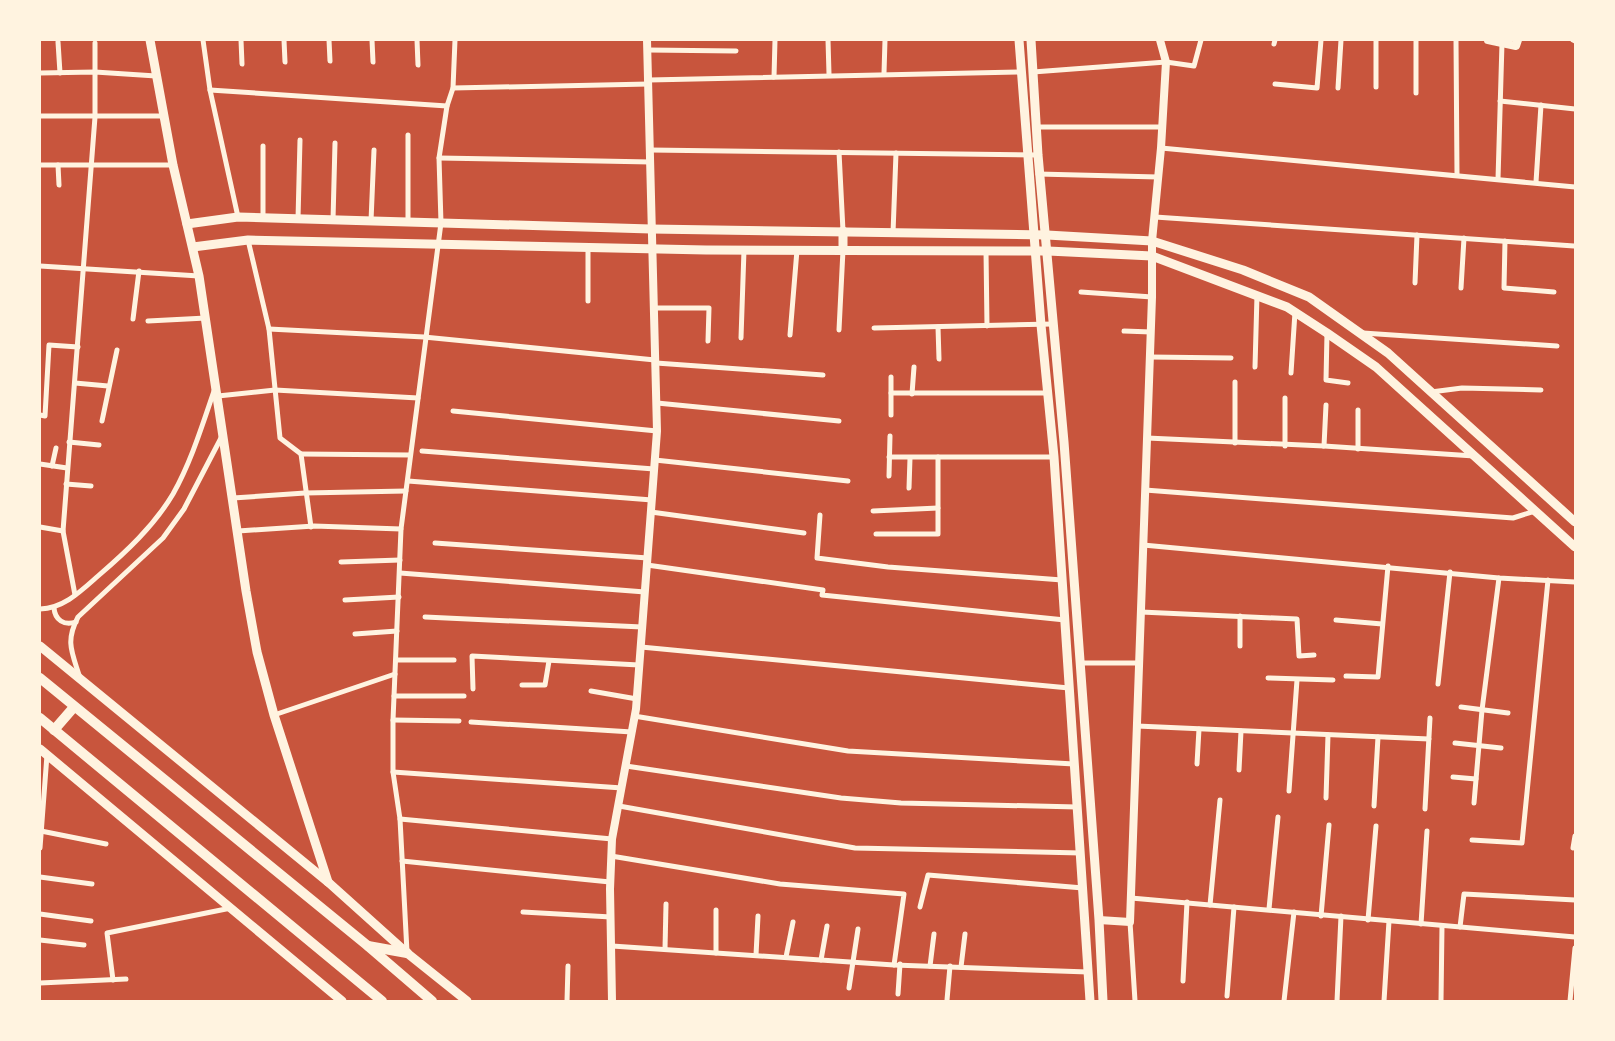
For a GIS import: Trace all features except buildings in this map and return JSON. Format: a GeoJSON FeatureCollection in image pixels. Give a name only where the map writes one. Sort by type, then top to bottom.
{"type":"FeatureCollection","features":[{"type":"Feature","properties":{"kind":"highway"},"geometry":{"type":"LineString","coordinates":[[40,678],[368,946],[432,1001]]}},
{"type":"Feature","properties":{"kind":"highway"},"geometry":{"type":"LineString","coordinates":[[54,730],[74,707]]}},
{"type":"Feature","properties":{"kind":"highway"},"geometry":{"type":"LineString","coordinates":[[40,718],[382,1001]]}},
{"type":"Feature","properties":{"kind":"highway"},"geometry":{"type":"LineString","coordinates":[[368,946],[407,953]]}},
{"type":"Feature","properties":{"kind":"main road"},"geometry":{"type":"LineString","coordinates":[[150,40],[173,165],[194,247],[257,652],[274,715],[328,882]]}},
{"type":"Feature","properties":{"kind":"main road"},"geometry":{"type":"LineString","coordinates":[[1019,40],[1028,174],[1053,442],[1090,1001]]}},
{"type":"Feature","properties":{"kind":"main road"},"geometry":{"type":"LineString","coordinates":[[1031,40],[1038,154],[1047,235],[1064,442],[1099,920],[1102,1001]]}},
{"type":"Feature","properties":{"kind":"main road"},"geometry":{"type":"LineString","coordinates":[[188,224],[238,217],[651,229],[1047,235],[1152,240],[1243,270],[1310,297],[1388,353],[1575,522]]}},
{"type":"Feature","properties":{"kind":"main road"},"geometry":{"type":"LineString","coordinates":[[843,231],[843,250]]}},
{"type":"Feature","properties":{"kind":"main road"},"geometry":{"type":"LineString","coordinates":[[194,247],[248,240],[652,249],[1048,251],[1152,256],[1257,295],[1295,312],[1327,333],[1376,367],[1575,547]]}},
{"type":"Feature","properties":{"kind":"main road"},"geometry":{"type":"LineString","coordinates":[[1376,367],[1388,353]]}},
{"type":"Feature","properties":{"kind":"main road"},"geometry":{"type":"LineString","coordinates":[[1053,442],[1064,442]]}},
{"type":"Feature","properties":{"kind":"main road"},"geometry":{"type":"LineString","coordinates":[[40,646],[328,882],[407,953],[467,1001]]}},
{"type":"Feature","properties":{"kind":"main road"},"geometry":{"type":"LineString","coordinates":[[44,752],[342,1001]]}},
{"type":"Feature","properties":{"kind":"street"},"geometry":{"type":"LineString","coordinates":[[203,40],[210,90],[238,217]]}},
{"type":"Feature","properties":{"kind":"street"},"geometry":{"type":"LineString","coordinates":[[241,40],[242,64]]}},
{"type":"Feature","properties":{"kind":"street"},"geometry":{"type":"LineString","coordinates":[[284,40],[285,62]]}},
{"type":"Feature","properties":{"kind":"street"},"geometry":{"type":"LineString","coordinates":[[329,40],[330,61]]}},
{"type":"Feature","properties":{"kind":"street"},"geometry":{"type":"LineString","coordinates":[[372,40],[373,62]]}},
{"type":"Feature","properties":{"kind":"street"},"geometry":{"type":"LineString","coordinates":[[416,40],[418,65]]}},
{"type":"Feature","properties":{"kind":"street"},"geometry":{"type":"LineString","coordinates":[[407,953],[400,819],[393,772],[393,720],[401,529],[424,337],[441,223],[439,158],[447,106],[453,88],[455,40]]}},
{"type":"Feature","properties":{"kind":"street"},"geometry":{"type":"LineString","coordinates":[[612,1001],[610,882],[612,839],[632,732],[636,699],[657,431],[647,40]]}},
{"type":"Feature","properties":{"kind":"street"},"geometry":{"type":"LineString","coordinates":[[774,40],[774,77]]}},
{"type":"Feature","properties":{"kind":"street"},"geometry":{"type":"LineString","coordinates":[[828,40],[829,74]]}},
{"type":"Feature","properties":{"kind":"street"},"geometry":{"type":"LineString","coordinates":[[884,73],[885,40]]}},
{"type":"Feature","properties":{"kind":"street"},"geometry":{"type":"LineString","coordinates":[[1135,1001],[1130,922],[1151,332],[1152,240],[1161,148],[1166,62],[1160,40]]}},
{"type":"Feature","properties":{"kind":"street"},"geometry":{"type":"LineString","coordinates":[[1033,72],[1166,62],[1194,66],[1201,40]]}},
{"type":"Feature","properties":{"kind":"street"},"geometry":{"type":"LineString","coordinates":[[1275,84],[1317,88],[1321,40]]}},
{"type":"Feature","properties":{"kind":"street"},"geometry":{"type":"LineString","coordinates":[[1338,88],[1341,40]]}},
{"type":"Feature","properties":{"kind":"street"},"geometry":{"type":"LineString","coordinates":[[1376,40],[1376,87]]}},
{"type":"Feature","properties":{"kind":"street"},"geometry":{"type":"LineString","coordinates":[[1416,40],[1416,93]]}},
{"type":"Feature","properties":{"kind":"street"},"geometry":{"type":"LineString","coordinates":[[1456,40],[1457,175]]}},
{"type":"Feature","properties":{"kind":"street"},"geometry":{"type":"LineString","coordinates":[[1488,40],[1502,43],[1517,43]]}},
{"type":"Feature","properties":{"kind":"street"},"geometry":{"type":"LineString","coordinates":[[58,42],[60,73]]}},
{"type":"Feature","properties":{"kind":"street"},"geometry":{"type":"LineString","coordinates":[[76,595],[63,531],[95,117],[95,43]]}},
{"type":"Feature","properties":{"kind":"street"},"geometry":{"type":"LineString","coordinates":[[1498,179],[1502,43]]}},
{"type":"Feature","properties":{"kind":"street"},"geometry":{"type":"LineString","coordinates":[[648,50],[736,51]]}},
{"type":"Feature","properties":{"kind":"street"},"geometry":{"type":"LineString","coordinates":[[40,73],[95,72],[156,76]]}},
{"type":"Feature","properties":{"kind":"street"},"geometry":{"type":"LineString","coordinates":[[453,88],[829,74],[1022,72]]}},
{"type":"Feature","properties":{"kind":"street"},"geometry":{"type":"LineString","coordinates":[[210,90],[447,106]]}},
{"type":"Feature","properties":{"kind":"street"},"geometry":{"type":"LineString","coordinates":[[1500,102],[1575,109]]}},
{"type":"Feature","properties":{"kind":"street"},"geometry":{"type":"LineString","coordinates":[[1536,182],[1541,105]]}},
{"type":"Feature","properties":{"kind":"street"},"geometry":{"type":"LineString","coordinates":[[40,116],[164,116]]}},
{"type":"Feature","properties":{"kind":"street"},"geometry":{"type":"LineString","coordinates":[[1025,127],[1162,127]]}},
{"type":"Feature","properties":{"kind":"street"},"geometry":{"type":"LineString","coordinates":[[408,135],[408,222]]}},
{"type":"Feature","properties":{"kind":"street"},"geometry":{"type":"LineString","coordinates":[[298,219],[300,140]]}},
{"type":"Feature","properties":{"kind":"street"},"geometry":{"type":"LineString","coordinates":[[333,220],[335,143]]}},
{"type":"Feature","properties":{"kind":"street"},"geometry":{"type":"LineString","coordinates":[[263,146],[263,218]]}},
{"type":"Feature","properties":{"kind":"street"},"geometry":{"type":"LineString","coordinates":[[1161,148],[1575,187]]}},
{"type":"Feature","properties":{"kind":"street"},"geometry":{"type":"LineString","coordinates":[[371,221],[374,150]]}},
{"type":"Feature","properties":{"kind":"street"},"geometry":{"type":"LineString","coordinates":[[650,150],[1038,154]]}},
{"type":"Feature","properties":{"kind":"street"},"geometry":{"type":"LineString","coordinates":[[839,152],[843,231]]}},
{"type":"Feature","properties":{"kind":"street"},"geometry":{"type":"LineString","coordinates":[[893,232],[896,153]]}},
{"type":"Feature","properties":{"kind":"street"},"geometry":{"type":"LineString","coordinates":[[439,158],[650,162]]}},
{"type":"Feature","properties":{"kind":"street"},"geometry":{"type":"LineString","coordinates":[[40,165],[173,165]]}},
{"type":"Feature","properties":{"kind":"street"},"geometry":{"type":"LineString","coordinates":[[58,166],[59,185]]}},
{"type":"Feature","properties":{"kind":"street"},"geometry":{"type":"LineString","coordinates":[[1028,174],[1158,177]]}},
{"type":"Feature","properties":{"kind":"street"},"geometry":{"type":"LineString","coordinates":[[1155,217],[1574,246]]}},
{"type":"Feature","properties":{"kind":"street"},"geometry":{"type":"LineString","coordinates":[[1415,283],[1417,234]]}},
{"type":"Feature","properties":{"kind":"street"},"geometry":{"type":"LineString","coordinates":[[1460,288],[1464,238]]}},
{"type":"Feature","properties":{"kind":"street"},"geometry":{"type":"LineString","coordinates":[[248,240],[269,329],[280,438],[301,454],[410,455]]}},
{"type":"Feature","properties":{"kind":"street"},"geometry":{"type":"LineString","coordinates":[[1505,241],[1504,288],[1554,292]]}},
{"type":"Feature","properties":{"kind":"street"},"geometry":{"type":"LineString","coordinates":[[588,247],[588,301]]}},
{"type":"Feature","properties":{"kind":"street"},"geometry":{"type":"LineString","coordinates":[[740,338],[744,250]]}},
{"type":"Feature","properties":{"kind":"street"},"geometry":{"type":"LineString","coordinates":[[790,335],[797,250]]}},
{"type":"Feature","properties":{"kind":"street"},"geometry":{"type":"LineString","coordinates":[[839,330],[843,250]]}},
{"type":"Feature","properties":{"kind":"street"},"geometry":{"type":"LineString","coordinates":[[986,251],[987,326]]}},
{"type":"Feature","properties":{"kind":"street"},"geometry":{"type":"LineString","coordinates":[[40,266],[83,267],[199,276]]}},
{"type":"Feature","properties":{"kind":"street"},"geometry":{"type":"LineString","coordinates":[[133,318],[139,271]]}},
{"type":"Feature","properties":{"kind":"street"},"geometry":{"type":"LineString","coordinates":[[1081,292],[1152,297]]}},
{"type":"Feature","properties":{"kind":"street"},"geometry":{"type":"LineString","coordinates":[[1255,367],[1257,295]]}},
{"type":"Feature","properties":{"kind":"street"},"geometry":{"type":"LineString","coordinates":[[654,308],[709,308],[708,341]]}},
{"type":"Feature","properties":{"kind":"street"},"geometry":{"type":"LineString","coordinates":[[1291,373],[1295,312]]}},
{"type":"Feature","properties":{"kind":"street"},"geometry":{"type":"LineString","coordinates":[[148,321],[206,318]]}},
{"type":"Feature","properties":{"kind":"street"},"geometry":{"type":"LineString","coordinates":[[874,328],[1053,324]]}},
{"type":"Feature","properties":{"kind":"street"},"geometry":{"type":"LineString","coordinates":[[938,327],[940,358]]}},
{"type":"Feature","properties":{"kind":"street"},"geometry":{"type":"LineString","coordinates":[[269,329],[424,337],[656,362],[823,375]]}},
{"type":"Feature","properties":{"kind":"street"},"geometry":{"type":"LineString","coordinates":[[1124,331],[1151,332]]}},
{"type":"Feature","properties":{"kind":"street"},"geometry":{"type":"LineString","coordinates":[[1327,333],[1326,380],[1348,383]]}},
{"type":"Feature","properties":{"kind":"street"},"geometry":{"type":"LineString","coordinates":[[1360,333],[1557,346]]}},
{"type":"Feature","properties":{"kind":"street"},"geometry":{"type":"LineString","coordinates":[[40,415],[45,416],[49,345],[78,347]]}},
{"type":"Feature","properties":{"kind":"street"},"geometry":{"type":"LineString","coordinates":[[102,420],[117,350]]}},
{"type":"Feature","properties":{"kind":"street"},"geometry":{"type":"LineString","coordinates":[[1150,357],[1231,358]]}},
{"type":"Feature","properties":{"kind":"street"},"geometry":{"type":"LineString","coordinates":[[912,394],[914,367]]}},
{"type":"Feature","properties":{"kind":"street"},"geometry":{"type":"LineString","coordinates":[[890,415],[891,377]]}},
{"type":"Feature","properties":{"kind":"street"},"geometry":{"type":"LineString","coordinates":[[1234,443],[1235,382]]}},
{"type":"Feature","properties":{"kind":"street"},"geometry":{"type":"LineString","coordinates":[[75,383],[108,386]]}},
{"type":"Feature","properties":{"kind":"street"},"geometry":{"type":"LineString","coordinates":[[40,609],[54,608],[76,595],[129,549],[155,520],[173,494],[198,438],[216,386]]}},
{"type":"Feature","properties":{"kind":"street"},"geometry":{"type":"LineString","coordinates":[[1430,392],[1462,388],[1541,390]]}},
{"type":"Feature","properties":{"kind":"street"},"geometry":{"type":"LineString","coordinates":[[218,396],[275,390],[418,398]]}},
{"type":"Feature","properties":{"kind":"street"},"geometry":{"type":"LineString","coordinates":[[891,393],[1048,393]]}},
{"type":"Feature","properties":{"kind":"street"},"geometry":{"type":"LineString","coordinates":[[1285,398],[1285,446]]}},
{"type":"Feature","properties":{"kind":"street"},"geometry":{"type":"LineString","coordinates":[[657,403],[839,421]]}},
{"type":"Feature","properties":{"kind":"street"},"geometry":{"type":"LineString","coordinates":[[1324,446],[1326,405]]}},
{"type":"Feature","properties":{"kind":"street"},"geometry":{"type":"LineString","coordinates":[[1358,410],[1358,448]]}},
{"type":"Feature","properties":{"kind":"street"},"geometry":{"type":"LineString","coordinates":[[453,411],[657,431]]}},
{"type":"Feature","properties":{"kind":"street"},"geometry":{"type":"LineString","coordinates":[[81,681],[70,646],[70,634],[76,622],[92,603],[163,538],[184,509],[222,436]]}},
{"type":"Feature","properties":{"kind":"street"},"geometry":{"type":"LineString","coordinates":[[888,476],[890,436]]}},
{"type":"Feature","properties":{"kind":"street"},"geometry":{"type":"LineString","coordinates":[[1147,438],[1285,446],[1324,446],[1475,456]]}},
{"type":"Feature","properties":{"kind":"street"},"geometry":{"type":"LineString","coordinates":[[69,442],[99,445]]}},
{"type":"Feature","properties":{"kind":"street"},"geometry":{"type":"LineString","coordinates":[[52,466],[56,448]]}},
{"type":"Feature","properties":{"kind":"street"},"geometry":{"type":"LineString","coordinates":[[422,451],[654,469]]}},
{"type":"Feature","properties":{"kind":"street"},"geometry":{"type":"LineString","coordinates":[[301,454],[304,492],[311,526]]}},
{"type":"Feature","properties":{"kind":"street"},"geometry":{"type":"LineString","coordinates":[[889,457],[1054,457]]}},
{"type":"Feature","properties":{"kind":"street"},"geometry":{"type":"LineString","coordinates":[[876,534],[938,534],[938,457]]}},
{"type":"Feature","properties":{"kind":"street"},"geometry":{"type":"LineString","coordinates":[[909,488],[910,458]]}},
{"type":"Feature","properties":{"kind":"street"},"geometry":{"type":"LineString","coordinates":[[655,460],[848,482]]}},
{"type":"Feature","properties":{"kind":"street"},"geometry":{"type":"LineString","coordinates":[[40,464],[67,468]]}},
{"type":"Feature","properties":{"kind":"street"},"geometry":{"type":"LineString","coordinates":[[408,482],[652,500]]}},
{"type":"Feature","properties":{"kind":"street"},"geometry":{"type":"LineString","coordinates":[[66,484],[91,486]]}},
{"type":"Feature","properties":{"kind":"street"},"geometry":{"type":"LineString","coordinates":[[1145,490],[1513,518],[1535,511]]}},
{"type":"Feature","properties":{"kind":"street"},"geometry":{"type":"LineString","coordinates":[[233,498],[304,492],[406,491]]}},
{"type":"Feature","properties":{"kind":"street"},"geometry":{"type":"LineString","coordinates":[[873,511],[938,508]]}},
{"type":"Feature","properties":{"kind":"street"},"geometry":{"type":"LineString","coordinates":[[651,512],[804,534]]}},
{"type":"Feature","properties":{"kind":"street"},"geometry":{"type":"LineString","coordinates":[[820,515],[817,558],[888,567],[1062,580]]}},
{"type":"Feature","properties":{"kind":"street"},"geometry":{"type":"LineString","coordinates":[[238,531],[311,526],[401,529]]}},
{"type":"Feature","properties":{"kind":"street"},"geometry":{"type":"LineString","coordinates":[[40,527],[63,531]]}},
{"type":"Feature","properties":{"kind":"street"},"geometry":{"type":"LineString","coordinates":[[435,543],[647,561],[823,590],[822,595],[1064,620]]}},
{"type":"Feature","properties":{"kind":"street"},"geometry":{"type":"LineString","coordinates":[[1143,544],[1500,578],[1575,582]]}},
{"type":"Feature","properties":{"kind":"street"},"geometry":{"type":"LineString","coordinates":[[341,562],[400,560]]}},
{"type":"Feature","properties":{"kind":"street"},"geometry":{"type":"LineString","coordinates":[[1346,676],[1378,677],[1388,566]]}},
{"type":"Feature","properties":{"kind":"street"},"geometry":{"type":"LineString","coordinates":[[1438,684],[1450,572]]}},
{"type":"Feature","properties":{"kind":"street"},"geometry":{"type":"LineString","coordinates":[[400,573],[645,592]]}},
{"type":"Feature","properties":{"kind":"street"},"geometry":{"type":"LineString","coordinates":[[1474,803],[1482,710],[1500,578]]}},
{"type":"Feature","properties":{"kind":"street"},"geometry":{"type":"LineString","coordinates":[[1472,840],[1522,843],[1548,580]]}},
{"type":"Feature","properties":{"kind":"street"},"geometry":{"type":"LineString","coordinates":[[345,600],[399,597]]}},
{"type":"Feature","properties":{"kind":"street"},"geometry":{"type":"LineString","coordinates":[[54,608],[61,622],[66,624],[76,622]]}},
{"type":"Feature","properties":{"kind":"street"},"geometry":{"type":"LineString","coordinates":[[1141,612],[1297,619],[1299,656],[1314,655]]}},
{"type":"Feature","properties":{"kind":"street"},"geometry":{"type":"LineString","coordinates":[[1240,616],[1240,646]]}},
{"type":"Feature","properties":{"kind":"street"},"geometry":{"type":"LineString","coordinates":[[425,617],[642,627]]}},
{"type":"Feature","properties":{"kind":"street"},"geometry":{"type":"LineString","coordinates":[[1336,620],[1382,624]]}},
{"type":"Feature","properties":{"kind":"street"},"geometry":{"type":"LineString","coordinates":[[355,634],[397,631]]}},
{"type":"Feature","properties":{"kind":"street"},"geometry":{"type":"LineString","coordinates":[[641,647],[1069,688]]}},
{"type":"Feature","properties":{"kind":"street"},"geometry":{"type":"LineString","coordinates":[[473,689],[472,656],[639,665]]}},
{"type":"Feature","properties":{"kind":"street"},"geometry":{"type":"LineString","coordinates":[[396,660],[454,660]]}},
{"type":"Feature","properties":{"kind":"street"},"geometry":{"type":"LineString","coordinates":[[522,685],[545,685],[549,660]]}},
{"type":"Feature","properties":{"kind":"street"},"geometry":{"type":"LineString","coordinates":[[1079,663],[1139,663]]}},
{"type":"Feature","properties":{"kind":"street"},"geometry":{"type":"LineString","coordinates":[[274,715],[395,674]]}},
{"type":"Feature","properties":{"kind":"street"},"geometry":{"type":"LineString","coordinates":[[1268,678],[1333,680]]}},
{"type":"Feature","properties":{"kind":"street"},"geometry":{"type":"LineString","coordinates":[[1289,791],[1297,680]]}},
{"type":"Feature","properties":{"kind":"street"},"geometry":{"type":"LineString","coordinates":[[591,691],[636,699]]}},
{"type":"Feature","properties":{"kind":"street"},"geometry":{"type":"LineString","coordinates":[[394,696],[464,696]]}},
{"type":"Feature","properties":{"kind":"street"},"geometry":{"type":"LineString","coordinates":[[1461,706],[1508,713]]}},
{"type":"Feature","properties":{"kind":"street"},"geometry":{"type":"LineString","coordinates":[[634,716],[848,751],[1074,764]]}},
{"type":"Feature","properties":{"kind":"street"},"geometry":{"type":"LineString","coordinates":[[1424,810],[1430,718]]}},
{"type":"Feature","properties":{"kind":"street"},"geometry":{"type":"LineString","coordinates":[[393,720],[459,721]]}},
{"type":"Feature","properties":{"kind":"street"},"geometry":{"type":"LineString","coordinates":[[471,722],[632,732]]}},
{"type":"Feature","properties":{"kind":"street"},"geometry":{"type":"LineString","coordinates":[[1137,726],[1429,739]]}},
{"type":"Feature","properties":{"kind":"street"},"geometry":{"type":"LineString","coordinates":[[1197,764],[1200,729]]}},
{"type":"Feature","properties":{"kind":"street"},"geometry":{"type":"LineString","coordinates":[[1239,770],[1241,731]]}},
{"type":"Feature","properties":{"kind":"street"},"geometry":{"type":"LineString","coordinates":[[1326,798],[1328,735]]}},
{"type":"Feature","properties":{"kind":"street"},"geometry":{"type":"LineString","coordinates":[[1374,806],[1378,737]]}},
{"type":"Feature","properties":{"kind":"street"},"geometry":{"type":"LineString","coordinates":[[1455,743],[1502,748]]}},
{"type":"Feature","properties":{"kind":"street"},"geometry":{"type":"LineString","coordinates":[[40,848],[44,752]]}},
{"type":"Feature","properties":{"kind":"street"},"geometry":{"type":"LineString","coordinates":[[626,766],[841,798],[901,803],[1077,807]]}},
{"type":"Feature","properties":{"kind":"street"},"geometry":{"type":"LineString","coordinates":[[393,772],[622,788]]}},
{"type":"Feature","properties":{"kind":"street"},"geometry":{"type":"LineString","coordinates":[[1453,777],[1476,779]]}},
{"type":"Feature","properties":{"kind":"street"},"geometry":{"type":"LineString","coordinates":[[1210,905],[1220,800]]}},
{"type":"Feature","properties":{"kind":"street"},"geometry":{"type":"LineString","coordinates":[[619,806],[855,848],[1081,853]]}},
{"type":"Feature","properties":{"kind":"street"},"geometry":{"type":"LineString","coordinates":[[1269,909],[1278,817]]}},
{"type":"Feature","properties":{"kind":"street"},"geometry":{"type":"LineString","coordinates":[[400,819],[612,839]]}},
{"type":"Feature","properties":{"kind":"street"},"geometry":{"type":"LineString","coordinates":[[1321,916],[1329,825]]}},
{"type":"Feature","properties":{"kind":"street"},"geometry":{"type":"LineString","coordinates":[[1368,920],[1376,826]]}},
{"type":"Feature","properties":{"kind":"street"},"geometry":{"type":"LineString","coordinates":[[1421,924],[1427,831]]}},
{"type":"Feature","properties":{"kind":"street"},"geometry":{"type":"LineString","coordinates":[[41,832],[106,844]]}},
{"type":"Feature","properties":{"kind":"street"},"geometry":{"type":"LineString","coordinates":[[1574,848],[1575,836]]}},
{"type":"Feature","properties":{"kind":"street"},"geometry":{"type":"LineString","coordinates":[[611,856],[780,884],[904,894],[897,964],[898,994]]}},
{"type":"Feature","properties":{"kind":"street"},"geometry":{"type":"LineString","coordinates":[[402,861],[610,882]]}},
{"type":"Feature","properties":{"kind":"street"},"geometry":{"type":"LineString","coordinates":[[920,907],[928,875],[1084,888]]}},
{"type":"Feature","properties":{"kind":"street"},"geometry":{"type":"LineString","coordinates":[[40,877],[92,884]]}},
{"type":"Feature","properties":{"kind":"street"},"geometry":{"type":"LineString","coordinates":[[1460,927],[1464,894],[1575,900]]}},
{"type":"Feature","properties":{"kind":"street"},"geometry":{"type":"LineString","coordinates":[[1131,898],[1575,937]]}},
{"type":"Feature","properties":{"kind":"street"},"geometry":{"type":"LineString","coordinates":[[1183,981],[1187,902]]}},
{"type":"Feature","properties":{"kind":"street"},"geometry":{"type":"LineString","coordinates":[[665,949],[666,904]]}},
{"type":"Feature","properties":{"kind":"street"},"geometry":{"type":"LineString","coordinates":[[1227,996],[1234,907]]}},
{"type":"Feature","properties":{"kind":"street"},"geometry":{"type":"LineString","coordinates":[[114,980],[107,932],[232,908]]}},
{"type":"Feature","properties":{"kind":"street"},"geometry":{"type":"LineString","coordinates":[[716,910],[716,952]]}},
{"type":"Feature","properties":{"kind":"street"},"geometry":{"type":"LineString","coordinates":[[524,912],[611,917]]}},
{"type":"Feature","properties":{"kind":"street"},"geometry":{"type":"LineString","coordinates":[[1284,1001],[1294,912]]}},
{"type":"Feature","properties":{"kind":"street"},"geometry":{"type":"LineString","coordinates":[[40,914],[91,921]]}},
{"type":"Feature","properties":{"kind":"street"},"geometry":{"type":"LineString","coordinates":[[756,955],[758,916]]}},
{"type":"Feature","properties":{"kind":"street"},"geometry":{"type":"LineString","coordinates":[[1337,1001],[1341,916]]}},
{"type":"Feature","properties":{"kind":"street"},"geometry":{"type":"LineString","coordinates":[[1099,920],[1130,922]]}},
{"type":"Feature","properties":{"kind":"street"},"geometry":{"type":"LineString","coordinates":[[1384,1001],[1389,921]]}},
{"type":"Feature","properties":{"kind":"street"},"geometry":{"type":"LineString","coordinates":[[786,957],[793,922]]}},
{"type":"Feature","properties":{"kind":"street"},"geometry":{"type":"LineString","coordinates":[[821,960],[827,926]]}},
{"type":"Feature","properties":{"kind":"street"},"geometry":{"type":"LineString","coordinates":[[1441,1001],[1442,926]]}},
{"type":"Feature","properties":{"kind":"street"},"geometry":{"type":"LineString","coordinates":[[849,988],[858,929]]}},
{"type":"Feature","properties":{"kind":"street"},"geometry":{"type":"LineString","coordinates":[[930,966],[934,934]]}},
{"type":"Feature","properties":{"kind":"street"},"geometry":{"type":"LineString","coordinates":[[961,967],[965,934]]}},
{"type":"Feature","properties":{"kind":"street"},"geometry":{"type":"LineString","coordinates":[[40,940],[84,945]]}},
{"type":"Feature","properties":{"kind":"street"},"geometry":{"type":"LineString","coordinates":[[612,946],[853,962],[1089,972]]}},
{"type":"Feature","properties":{"kind":"street"},"geometry":{"type":"LineString","coordinates":[[1570,1001],[1575,948]]}},
{"type":"Feature","properties":{"kind":"street"},"geometry":{"type":"LineString","coordinates":[[567,1001],[568,966]]}},
{"type":"Feature","properties":{"kind":"street"},"geometry":{"type":"LineString","coordinates":[[947,1000],[950,966]]}},
{"type":"Feature","properties":{"kind":"street"},"geometry":{"type":"LineString","coordinates":[[40,983],[126,979]]}}]}
